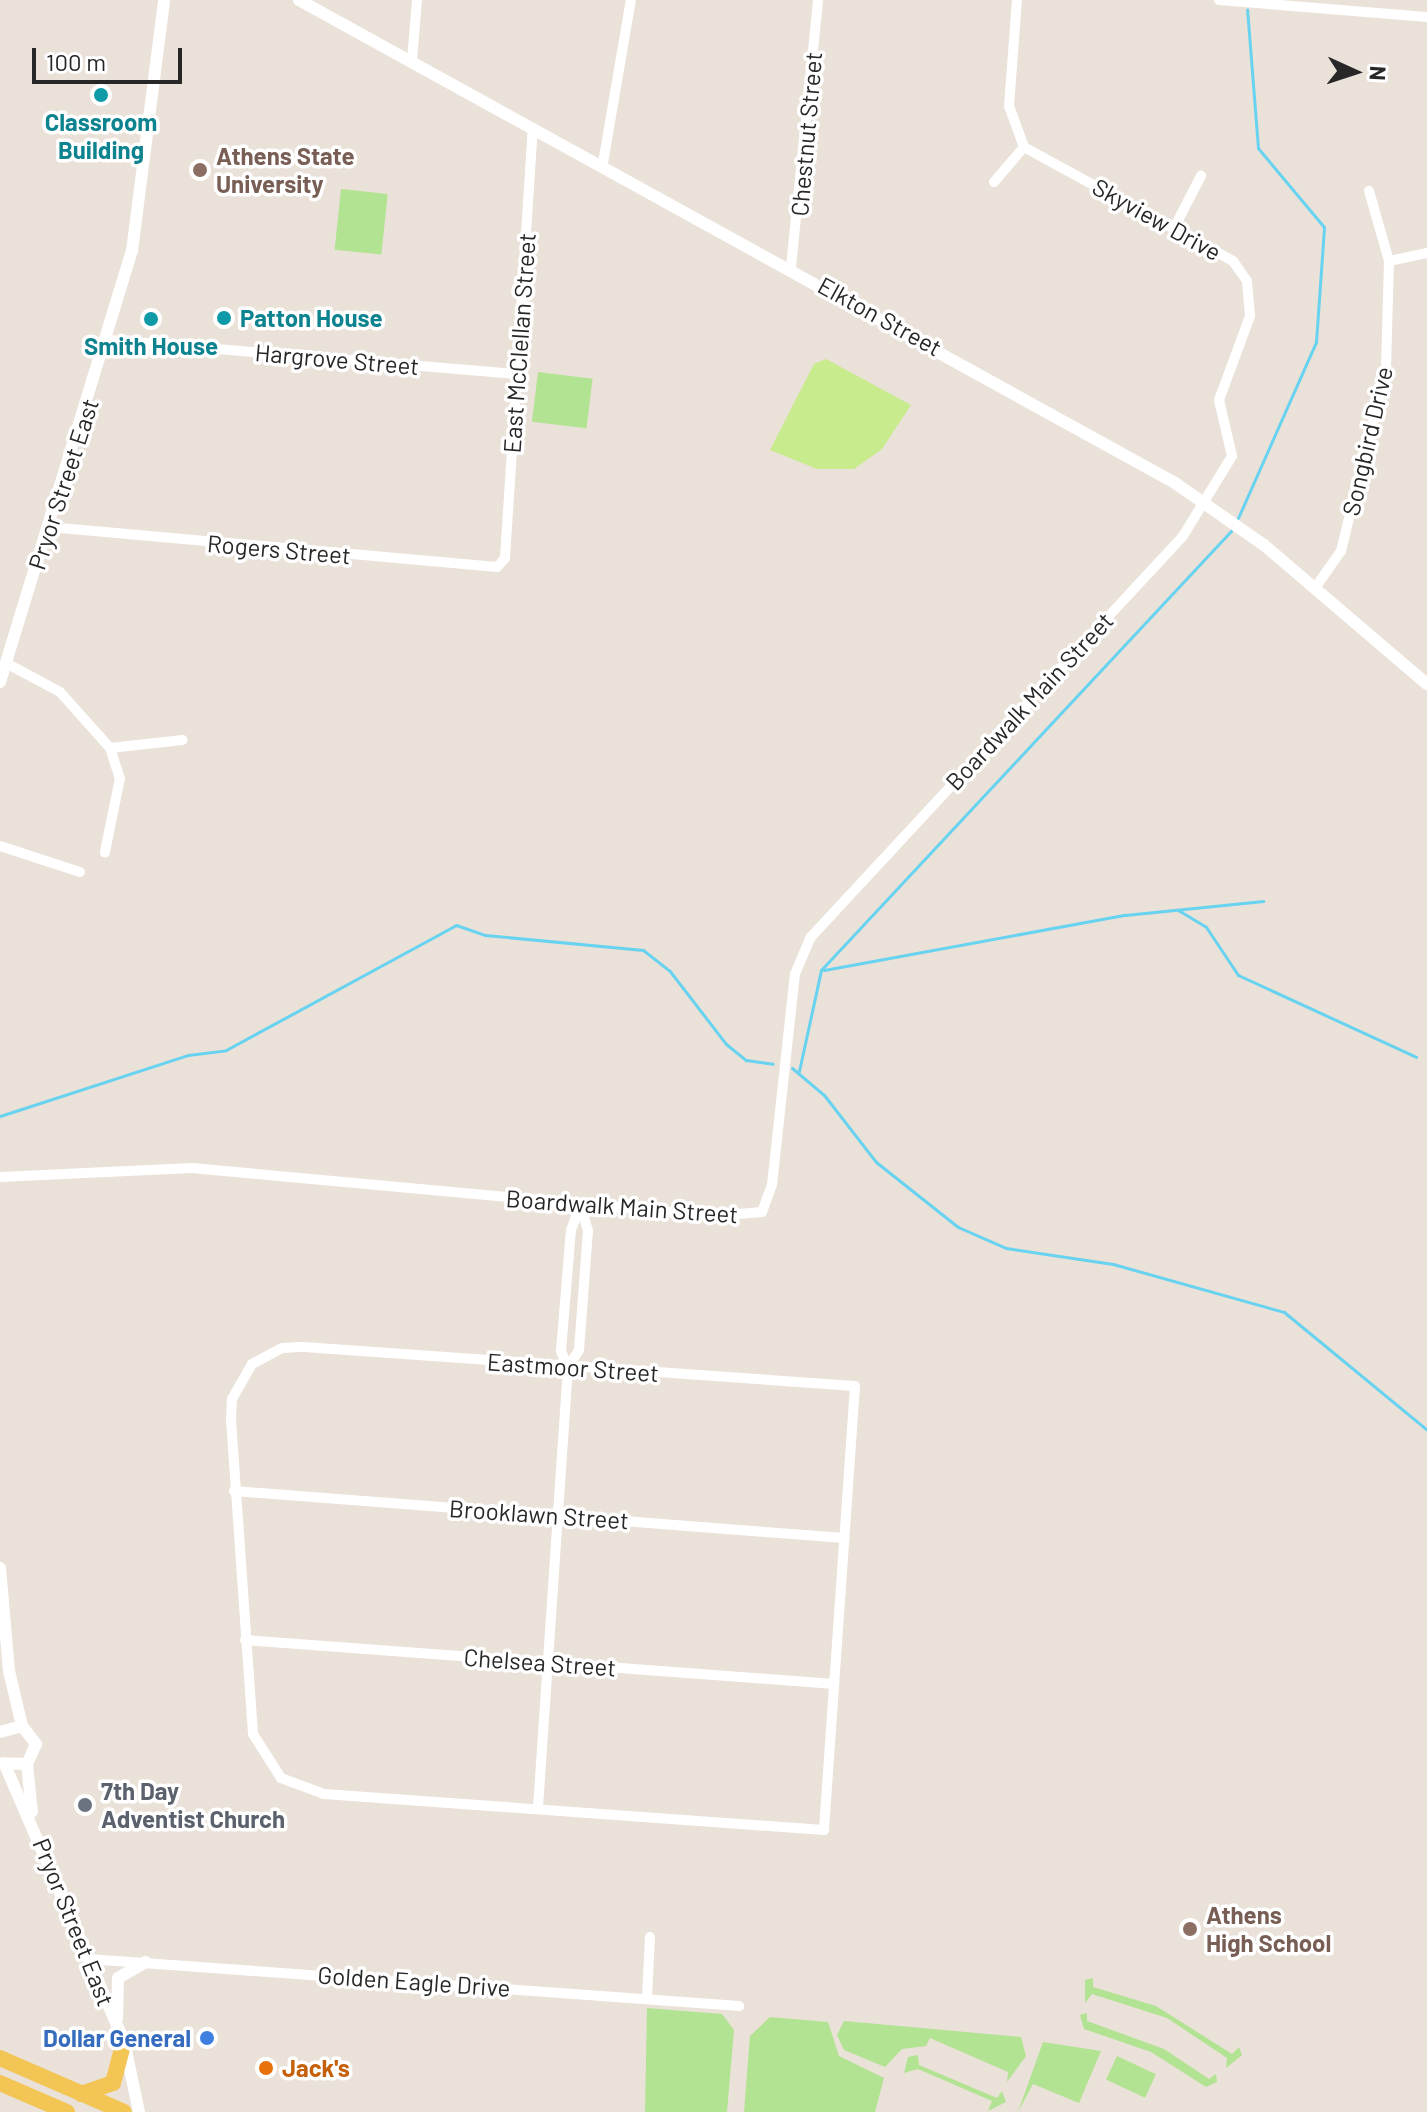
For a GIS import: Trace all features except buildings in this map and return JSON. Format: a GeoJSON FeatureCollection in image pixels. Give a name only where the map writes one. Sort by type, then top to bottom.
{"type":"FeatureCollection","features":[{"type":"Feature","properties":{"kind":"main road"},"geometry":{"type":"LineString","coordinates":[[81,2094],[113,2083],[121,2035]]}},
{"type":"Feature","properties":{"kind":"main road"},"geometry":{"type":"LineString","coordinates":[[0,2058],[124,2112]]}},
{"type":"Feature","properties":{"kind":"main road"},"geometry":{"type":"LineString","coordinates":[[0,2083],[67,2112]]}},
{"type":"Feature","properties":{"kind":"street","name":"Pryor Street East"},"geometry":{"type":"LineString","coordinates":[[0,682],[110,340],[136,222],[164,0]]}},
{"type":"Feature","properties":{"kind":"street","name":"Elkton Street"},"geometry":{"type":"LineString","coordinates":[[299,0],[791,267],[1206,505],[1315,588],[1427,684]]}},
{"type":"Feature","properties":{"kind":"street"},"geometry":{"type":"LineString","coordinates":[[412,60],[417,0]]}},
{"type":"Feature","properties":{"kind":"street"},"geometry":{"type":"LineString","coordinates":[[603,163],[631,0]]}},
{"type":"Feature","properties":{"kind":"street","name":"Chestnut Street"},"geometry":{"type":"LineString","coordinates":[[791,267],[818,0]]}},
{"type":"Feature","properties":{"kind":"street"},"geometry":{"type":"LineString","coordinates":[[994,182],[1024,147],[1009,106],[1017,0]]}},
{"type":"Feature","properties":{"kind":"street"},"geometry":{"type":"LineString","coordinates":[[1219,0],[1427,17]]}},
{"type":"Feature","properties":{"kind":"street","name":"East McClellan Street"},"geometry":{"type":"LineString","coordinates":[[505,558],[533,128]]}},
{"type":"Feature","properties":{"kind":"street","name":"Skyview Drive"},"geometry":{"type":"LineString","coordinates":[[1024,147],[1233,261],[1250,293],[1250,316],[1220,392],[1232,456],[1206,505]]}},
{"type":"Feature","properties":{"kind":"street"},"geometry":{"type":"LineString","coordinates":[[1174,228],[1201,176]]}},
{"type":"Feature","properties":{"kind":"street","name":"Songbird Drive"},"geometry":{"type":"LineString","coordinates":[[1315,588],[1341,551],[1386,368],[1389,261],[1369,191]]}},
{"type":"Feature","properties":{"kind":"street"},"geometry":{"type":"LineString","coordinates":[[1389,261],[1427,253]]}},
{"type":"Feature","properties":{"kind":"street","name":"Hargrove Street"},"geometry":{"type":"LineString","coordinates":[[110,340],[517,374]]}},
{"type":"Feature","properties":{"kind":"street","name":"Boardwalk Main Street"},"geometry":{"type":"LineString","coordinates":[[0,1177],[192,1168],[715,1216],[762,1212],[772,1185],[795,974],[810,938],[1206,505]]}},
{"type":"Feature","properties":{"kind":"street","name":"Rogers Street"},"geometry":{"type":"LineString","coordinates":[[49,527],[486,569],[505,558]]}},
{"type":"Feature","properties":{"kind":"street"},"geometry":{"type":"LineString","coordinates":[[6,663],[60,692],[110,748],[120,778],[105,852]]}},
{"type":"Feature","properties":{"kind":"street"},"geometry":{"type":"LineString","coordinates":[[110,748],[183,740]]}},
{"type":"Feature","properties":{"kind":"street"},"geometry":{"type":"LineString","coordinates":[[0,846],[80,872]]}},
{"type":"Feature","properties":{"kind":"street"},"geometry":{"type":"LineString","coordinates":[[568,1367],[579,1350],[588,1231],[581,1204]]}},
{"type":"Feature","properties":{"kind":"street"},"geometry":{"type":"LineString","coordinates":[[538,1807],[568,1367],[561,1351],[571,1230],[581,1204]]}},
{"type":"Feature","properties":{"kind":"street","name":"Eastmoor Street"},"geometry":{"type":"LineString","coordinates":[[282,1348],[855,1386],[824,1830],[299,1789],[264,1758],[253,1734],[234,1491],[232,1399],[252,1364],[282,1348]]}},
{"type":"Feature","properties":{"kind":"street","name":"Brooklawn Street"},"geometry":{"type":"LineString","coordinates":[[234,1491],[844,1538]]}},
{"type":"Feature","properties":{"kind":"street"},"geometry":{"type":"LineString","coordinates":[[0,1568],[9,1671],[22,1726],[0,1731],[9,1671]]}},
{"type":"Feature","properties":{"kind":"street","name":"Chelsea Street"},"geometry":{"type":"LineString","coordinates":[[245,1640],[834,1684]]}},
{"type":"Feature","properties":{"kind":"street","name":"Pryor Street East"},"geometry":{"type":"LineString","coordinates":[[22,1726],[36,1744],[27,1764],[33,1824]]}},
{"type":"Feature","properties":{"kind":"street","name":"Pryor Street East"},"geometry":{"type":"LineString","coordinates":[[2,1762],[33,1824],[121,2035],[139,2112]]}},
{"type":"Feature","properties":{"kind":"street"},"geometry":{"type":"LineString","coordinates":[[2,1762],[27,1764]]}},
{"type":"Feature","properties":{"kind":"street"},"geometry":{"type":"LineString","coordinates":[[647,1998],[650,1937]]}},
{"type":"Feature","properties":{"kind":"street","name":"Golden Eagle Drive"},"geometry":{"type":"LineString","coordinates":[[88,1959],[739,2006]]}},
{"type":"Feature","properties":{"kind":"street"},"geometry":{"type":"LineString","coordinates":[[121,2035],[118,1978],[146,1962]]}},
{"type":"Feature","properties":{"kind":"green space"},"geometry":{"type":"Polygon","coordinates":[[[341,189],[388,194],[381,255],[335,250],[341,189]]]}},
{"type":"Feature","properties":{"kind":"green space"},"geometry":{"type":"Polygon","coordinates":[[[826,359],[911,405],[882,449],[854,469],[817,469],[770,450],[814,364],[826,359]]]}},
{"type":"Feature","properties":{"kind":"green space"},"geometry":{"type":"Polygon","coordinates":[[[538,372],[593,379],[586,428],[532,422],[538,372]]]}},
{"type":"Feature","properties":{"kind":"green space"},"geometry":{"type":"Polygon","coordinates":[[[1093,1978],[1093,1987],[1156,2006],[1232,2054],[1239,2047],[1242,2055],[1226,2068],[1227,2058],[1167,2018],[1092,1994],[1085,2003],[1085,1980],[1093,1978]]]}},
{"type":"Feature","properties":{"kind":"green space"},"geometry":{"type":"Polygon","coordinates":[[[647,2008],[722,2014],[734,2030],[727,2112],[645,2112],[647,2008]]]}},
{"type":"Feature","properties":{"kind":"green space"},"geometry":{"type":"Polygon","coordinates":[[[1087,2013],[1087,2021],[1164,2049],[1209,2079],[1216,2074],[1217,2082],[1206,2087],[1151,2052],[1084,2029],[1080,2015],[1087,2013]]]}},
{"type":"Feature","properties":{"kind":"green space"},"geometry":{"type":"Polygon","coordinates":[[[770,2017],[828,2022],[839,2056],[884,2078],[875,2112],[744,2112],[750,2036],[770,2017]]]}},
{"type":"Feature","properties":{"kind":"green space"},"geometry":{"type":"Polygon","coordinates":[[[844,2021],[1021,2037],[1026,2056],[1007,2082],[1008,2072],[930,2038],[926,2046],[902,2049],[885,2067],[844,2050],[837,2035],[844,2021]]]}},
{"type":"Feature","properties":{"kind":"green space"},"geometry":{"type":"Polygon","coordinates":[[[1043,2042],[1101,2051],[1079,2103],[1033,2084],[1018,2112],[1043,2042]]]}},
{"type":"Feature","properties":{"kind":"green space"},"geometry":{"type":"Polygon","coordinates":[[[918,2055],[919,2065],[997,2098],[1002,2091],[1006,2102],[988,2111],[992,2101],[918,2069],[904,2073],[908,2057],[918,2055]]]}},
{"type":"Feature","properties":{"kind":"green space"},"geometry":{"type":"Polygon","coordinates":[[[1117,2056],[1156,2074],[1145,2098],[1106,2080],[1117,2056]]]}},
{"type":"Feature","properties":{"kind":"waterway"},"geometry":{"type":"LineString","coordinates":[[1238,518],[1316,342],[1324,227],[1258,148],[1247,9]]}},
{"type":"Feature","properties":{"kind":"waterway"},"geometry":{"type":"LineString","coordinates":[[799,1071],[821,970],[1231,531]]}},
{"type":"Feature","properties":{"kind":"waterway"},"geometry":{"type":"LineString","coordinates":[[824,970],[1125,915],[1263,901]]}},
{"type":"Feature","properties":{"kind":"waterway"},"geometry":{"type":"LineString","coordinates":[[1178,910],[1206,927],[1238,975],[1416,1057]]}},
{"type":"Feature","properties":{"kind":"waterway"},"geometry":{"type":"LineString","coordinates":[[0,1116],[188,1055],[226,1050],[456,925],[485,935],[643,950],[669,970],[726,1044],[746,1060],[773,1064]]}},
{"type":"Feature","properties":{"kind":"waterway"},"geometry":{"type":"LineString","coordinates":[[792,1068],[824,1095],[876,1162],[958,1227],[1006,1248],[1113,1264],[1284,1312],[1427,1430]]}},
{"type":"Feature","properties":{"kind":"place","name":"Classroom Building"},"geometry":{"type":"Point","coordinates":[101,95]}},
{"type":"Feature","properties":{"kind":"place","name":"Athens State University"},"geometry":{"type":"Point","coordinates":[200,170]}},
{"type":"Feature","properties":{"kind":"place","name":"Patton House"},"geometry":{"type":"Point","coordinates":[224,318]}},
{"type":"Feature","properties":{"kind":"place","name":"Smith House"},"geometry":{"type":"Point","coordinates":[151,319]}},
{"type":"Feature","properties":{"kind":"place","name":"7th Day Adventist Church"},"geometry":{"type":"Point","coordinates":[85,1805]}},
{"type":"Feature","properties":{"kind":"place","name":"Athens High School"},"geometry":{"type":"Point","coordinates":[1190,1929]}},
{"type":"Feature","properties":{"kind":"place","name":"Dollar General"},"geometry":{"type":"Point","coordinates":[207,2038]}},
{"type":"Feature","properties":{"kind":"place","name":"Jack's"},"geometry":{"type":"Point","coordinates":[266,2068]}}]}
